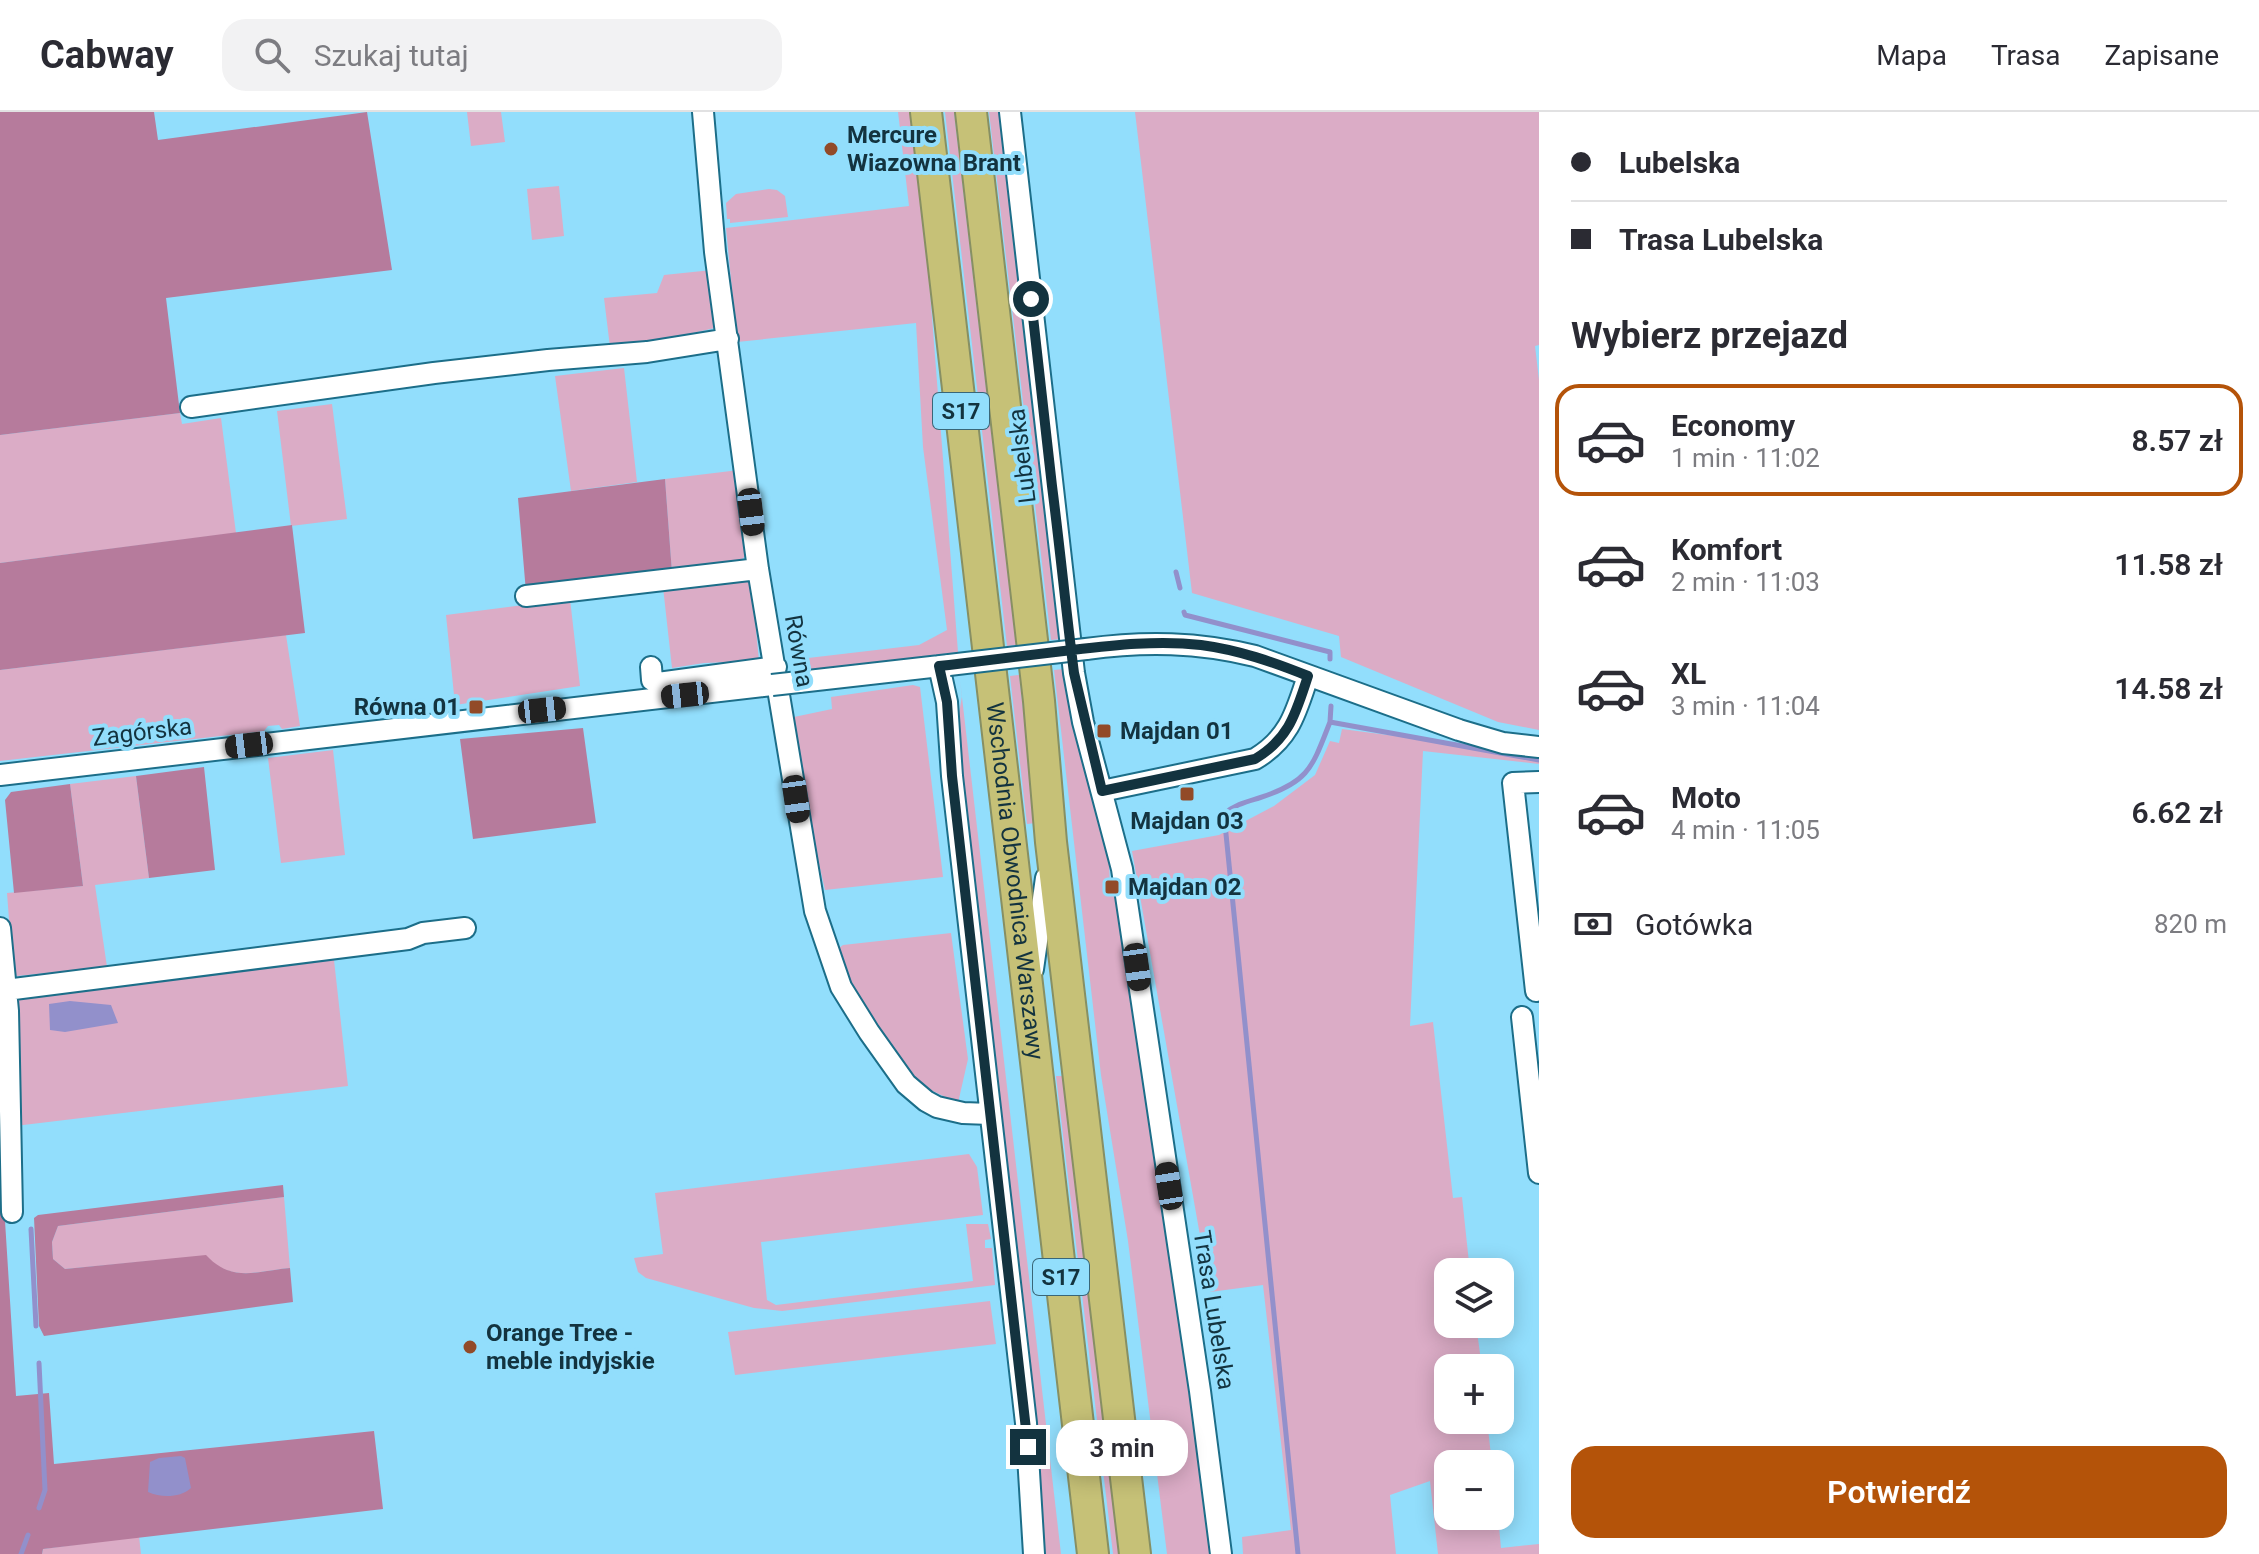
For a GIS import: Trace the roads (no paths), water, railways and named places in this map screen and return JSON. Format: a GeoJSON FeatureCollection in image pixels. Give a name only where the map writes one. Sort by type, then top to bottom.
{"type":"FeatureCollection","features":[{"type":"Feature","properties":{"kind":"highway","name":"Wschodnia Obwodnica Warszawy"},"geometry":{"type":"LineString","coordinates":[[926,112],[1093,1554]]}},
{"type":"Feature","properties":{"kind":"highway","name":"Wschodnia Obwodnica Warszawy"},"geometry":{"type":"LineString","coordinates":[[971,112],[1039,701],[1051,842],[1135,1554]]}},
{"type":"Feature","properties":{"kind":"street","name":"Równa"},"geometry":{"type":"LineString","coordinates":[[703,112],[715,252],[758,569],[815,911],[841,987],[869,1032],[915,1093],[949,1111],[990,1114]]}},
{"type":"Feature","properties":{"kind":"street","name":"Lubelska"},"geometry":{"type":"LineString","coordinates":[[1010,112],[1074,673],[1102,791]]}},
{"type":"Feature","properties":{"kind":"street"},"geometry":{"type":"LineString","coordinates":[[191,407],[449,372],[647,352],[728,339]]}},
{"type":"Feature","properties":{"kind":"street"},"geometry":{"type":"LineString","coordinates":[[526,596],[758,569]]}},
{"type":"Feature","properties":{"kind":"street"},"geometry":{"type":"LineString","coordinates":[[651,667],[652,680],[658,683],[774,676],[799,682],[1145,643],[1200,645],[1255,656],[1459,730],[1503,743],[1539,747]]}},
{"type":"Feature","properties":{"kind":"street"},"geometry":{"type":"LineString","coordinates":[[944,665],[952,776],[1026,1423],[1034,1554]]}},
{"type":"Feature","properties":{"kind":"street","name":"Zagórska"},"geometry":{"type":"LineString","coordinates":[[0,775],[576,707],[774,676]]}},
{"type":"Feature","properties":{"kind":"street"},"geometry":{"type":"LineString","coordinates":[[1102,791],[1255,759],[1270,750],[1287,731],[1308,676]]}},
{"type":"Feature","properties":{"kind":"street"},"geometry":{"type":"LineString","coordinates":[[1536,991],[1513,783],[1539,782]]}},
{"type":"Feature","properties":{"kind":"street","name":"Trasa Lubelska"},"geometry":{"type":"LineString","coordinates":[[1102,791],[1122,869],[1221,1554]]}},
{"type":"Feature","properties":{"kind":"street"},"geometry":{"type":"LineString","coordinates":[[1029,1001],[1051,842]]}},
{"type":"Feature","properties":{"kind":"street"},"geometry":{"type":"LineString","coordinates":[[0,928],[6,990],[12,1212]]}},
{"type":"Feature","properties":{"kind":"street"},"geometry":{"type":"LineString","coordinates":[[6,990],[408,939],[423,933],[465,928]]}},
{"type":"Feature","properties":{"kind":"street"},"geometry":{"type":"LineString","coordinates":[[1522,1017],[1539,1173]]}},
{"type":"Feature","properties":{"kind":"water"},"geometry":{"type":"Polygon","coordinates":[[[70,1001],[111,1005],[118,1023],[65,1032],[50,1030],[49,1004],[70,1001]]]}},
{"type":"Feature","properties":{"kind":"water"},"geometry":{"type":"Polygon","coordinates":[[[181,1456],[185,1458],[191,1488],[170,1496],[148,1492],[150,1462],[181,1456]]]}},
{"type":"Feature","properties":{"kind":"waterway"},"geometry":{"type":"LineString","coordinates":[[1176,572],[1180,588]]}},
{"type":"Feature","properties":{"kind":"waterway"},"geometry":{"type":"LineString","coordinates":[[1184,612],[1185,615],[1330,652],[1330,659]]}},
{"type":"Feature","properties":{"kind":"waterway"},"geometry":{"type":"LineString","coordinates":[[1331,706],[1330,722],[1539,760]]}},
{"type":"Feature","properties":{"kind":"waterway"},"geometry":{"type":"LineString","coordinates":[[1298,1554],[1224,814],[1299,779],[1313,762],[1330,722]]}},
{"type":"Feature","properties":{"kind":"waterway"},"geometry":{"type":"LineString","coordinates":[[31,1229],[36,1326]]}},
{"type":"Feature","properties":{"kind":"waterway"},"geometry":{"type":"LineString","coordinates":[[39,1363],[45,1490],[39,1508]]}},
{"type":"Feature","properties":{"kind":"waterway"},"geometry":{"type":"LineString","coordinates":[[21,1554],[28,1535]]}},
{"type":"Feature","properties":{"kind":"place","name":"Mercure Wiazowna Brant"},"geometry":{"type":"Point","coordinates":[831,149]}},
{"type":"Feature","properties":{"kind":"place","name":"Równa 01"},"geometry":{"type":"Point","coordinates":[476,707]}},
{"type":"Feature","properties":{"kind":"place","name":"Majdan 01"},"geometry":{"type":"Point","coordinates":[1104,731]}},
{"type":"Feature","properties":{"kind":"place","name":"Majdan 03"},"geometry":{"type":"Point","coordinates":[1187,794]}},
{"type":"Feature","properties":{"kind":"place","name":"Majdan 02"},"geometry":{"type":"Point","coordinates":[1112,887]}},
{"type":"Feature","properties":{"kind":"place","name":"Orange Tree - meble indyjskie"},"geometry":{"type":"Point","coordinates":[470,1347]}}]}
